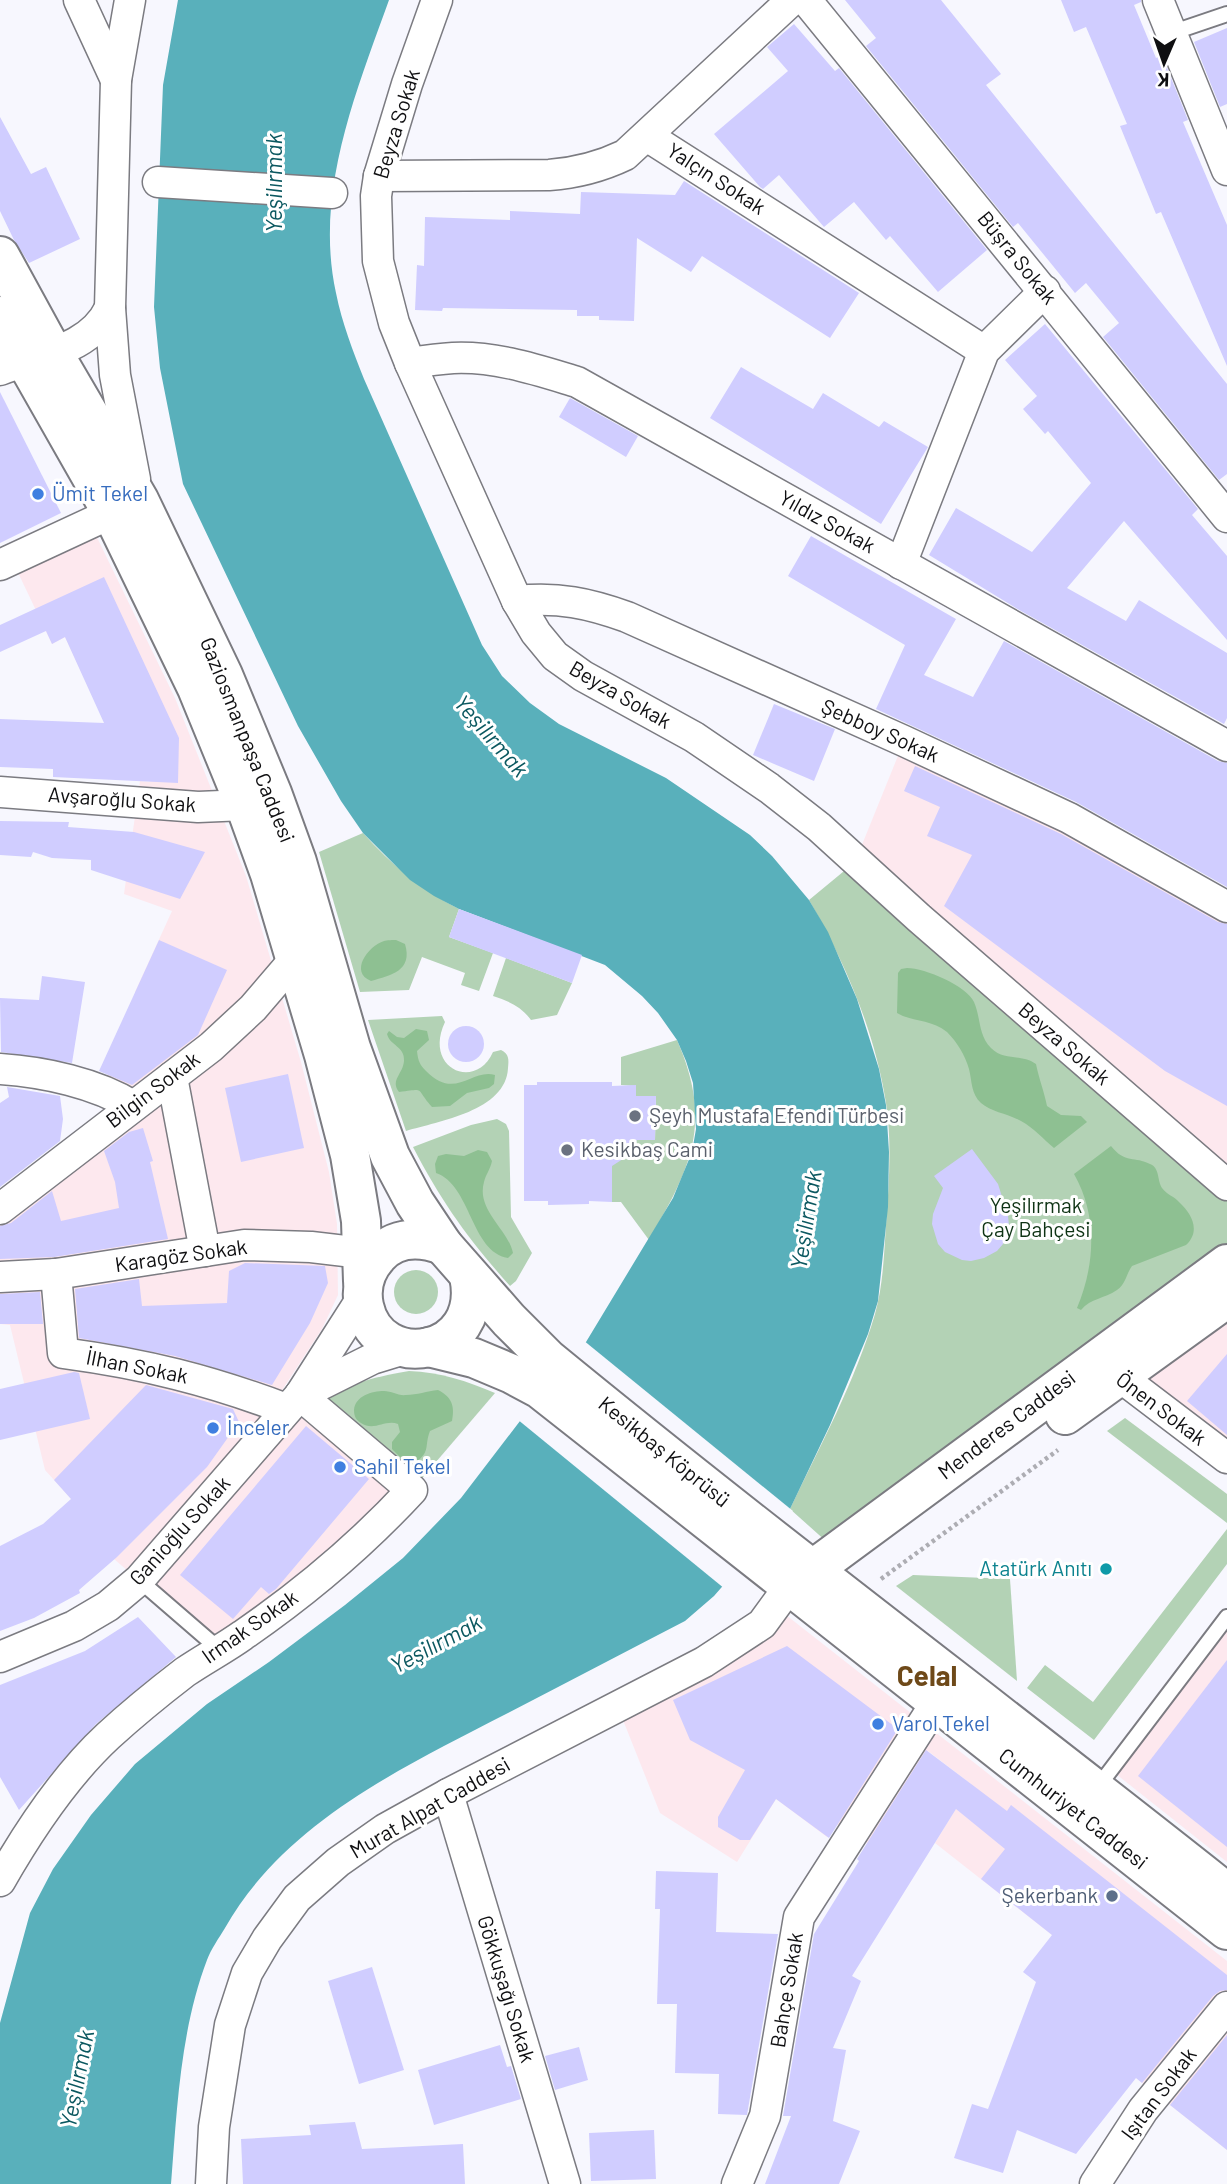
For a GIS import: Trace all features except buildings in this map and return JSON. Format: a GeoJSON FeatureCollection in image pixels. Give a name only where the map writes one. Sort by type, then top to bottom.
{"type":"FeatureCollection","features":[{"type":"Feature","properties":{"kind":"main road","name":"Gaziosmanpaşa Caddesi"},"geometry":{"type":"LineString","coordinates":[[0,256],[26,361]]}},
{"type":"Feature","properties":{"kind":"main road","name":"Gaziosmanpaşa Caddesi"},"geometry":{"type":"LineString","coordinates":[[0,316],[26,361],[126,507],[223,675],[272,793],[297,862],[355,1060],[390,1156],[415,1203],[443,1245]]}},
{"type":"Feature","properties":{"kind":"main road","name":"Gaziosmanpaşa Caddesi"},"geometry":{"type":"LineString","coordinates":[[126,507],[270,874],[324,1055],[353,1167],[361,1221],[363,1278]]}},
{"type":"Feature","properties":{"kind":"main road"},"geometry":{"type":"LineString","coordinates":[[411,1239],[443,1245],[532,1345],[549,1378],[512,1374],[474,1357],[418,1348],[382,1336],[372,1326],[363,1278],[380,1253],[394,1244],[411,1239]]}},
{"type":"Feature","properties":{"kind":"main road","name":"Menderes Caddesi"},"geometry":{"type":"LineString","coordinates":[[810,1586],[1107,1368],[1227,1264]]}},
{"type":"Feature","properties":{"kind":"main road"},"geometry":{"type":"LineString","coordinates":[[418,1348],[443,1343],[466,1321],[473,1291],[470,1276]]}},
{"type":"Feature","properties":{"kind":"main road","name":"Menderes Caddesi"},"geometry":{"type":"LineString","coordinates":[[1107,1368],[1227,1298]]}},
{"type":"Feature","properties":{"kind":"main road","name":"Kesikbaş Köprüsü"},"geometry":{"type":"LineString","coordinates":[[549,1378],[763,1548]]}},
{"type":"Feature","properties":{"kind":"main road","name":"Cumhuriyet Caddesi"},"geometry":{"type":"LineString","coordinates":[[763,1548],[810,1586],[1096,1790],[1227,1893]]}},
{"type":"Feature","properties":{"kind":"main road","name":"Cumhuriyet Caddesi"},"geometry":{"type":"LineString","coordinates":[[810,1586],[936,1703],[1227,1930]]}},
{"type":"Feature","properties":{"kind":"street"},"geometry":{"type":"LineString","coordinates":[[79,0],[116,80]]}},
{"type":"Feature","properties":{"kind":"street"},"geometry":{"type":"LineString","coordinates":[[0,565],[126,507],[110,308],[116,80],[130,0]]}},
{"type":"Feature","properties":{"kind":"street","name":"Beyza Sokak"},"geometry":{"type":"LineString","coordinates":[[437,0],[407,84],[379,176],[375,214],[378,261],[394,323],[410,363],[517,601],[536,633],[555,656],[583,676],[694,737],[809,819],[1227,1185]]}},
{"type":"Feature","properties":{"kind":"street"},"geometry":{"type":"LineString","coordinates":[[648,136],[792,0]]}},
{"type":"Feature","properties":{"kind":"street","name":"Büşra Sokak"},"geometry":{"type":"LineString","coordinates":[[806,0],[1227,517]]}},
{"type":"Feature","properties":{"kind":"street"},"geometry":{"type":"LineString","coordinates":[[1158,0],[1227,170]]}},
{"type":"Feature","properties":{"kind":"street","name":"Yalçın Sokak"},"geometry":{"type":"LineString","coordinates":[[379,176],[574,173],[601,166],[625,155],[648,136],[984,351]]}},
{"type":"Feature","properties":{"kind":"street"},"geometry":{"type":"LineString","coordinates":[[158,182],[332,193]]}},
{"type":"Feature","properties":{"kind":"street"},"geometry":{"type":"LineString","coordinates":[[901,564],[984,351],[1045,291]]}},
{"type":"Feature","properties":{"kind":"street"},"geometry":{"type":"LineString","coordinates":[[26,361],[85,339],[99,327],[110,308]]}},
{"type":"Feature","properties":{"kind":"street","name":"Yıldız Sokak"},"geometry":{"type":"LineString","coordinates":[[410,363],[455,358],[490,360],[528,367],[577,382],[1227,746]]}},
{"type":"Feature","properties":{"kind":"street","name":"Şebboy Sokak"},"geometry":{"type":"LineString","coordinates":[[517,601],[569,601],[597,606],[627,617],[1069,818],[1227,907]]}},
{"type":"Feature","properties":{"kind":"street","name":"Avşaroğlu Sokak"},"geometry":{"type":"LineString","coordinates":[[0,792],[198,807],[245,805]]}},
{"type":"Feature","properties":{"kind":"street","name":"Bilgin Sokak"},"geometry":{"type":"LineString","coordinates":[[0,1209],[211,1047],[253,1008],[295,959]]}},
{"type":"Feature","properties":{"kind":"street"},"geometry":{"type":"LineString","coordinates":[[0,1069],[50,1076],[118,1096],[133,1106]]}},
{"type":"Feature","properties":{"kind":"street"},"geometry":{"type":"LineString","coordinates":[[172,1077],[205,1251]]}},
{"type":"Feature","properties":{"kind":"street","name":"Karagöz Sokak"},"geometry":{"type":"LineString","coordinates":[[0,1277],[56,1274],[244,1245],[276,1244],[363,1278]]}},
{"type":"Feature","properties":{"kind":"street","name":"İlhan Sokak"},"geometry":{"type":"LineString","coordinates":[[56,1274],[63,1353],[163,1369],[293,1402]]}},
{"type":"Feature","properties":{"kind":"street","name":"Ganioğlu Sokak"},"geometry":{"type":"LineString","coordinates":[[0,1657],[74,1626],[108,1606],[139,1580],[293,1402],[363,1278]]}},
{"type":"Feature","properties":{"kind":"street","name":"Ganioğlu Sokak"},"geometry":{"type":"LineString","coordinates":[[293,1402],[372,1359],[418,1348]]}},
{"type":"Feature","properties":{"kind":"street","name":"Önen Sokak"},"geometry":{"type":"LineString","coordinates":[[1107,1368],[1227,1458]]}},
{"type":"Feature","properties":{"kind":"street","name":"Irmak Sokak"},"geometry":{"type":"LineString","coordinates":[[0,1881],[19,1847],[59,1792],[106,1737],[187,1671],[323,1574],[380,1524],[412,1490],[293,1402]]}},
{"type":"Feature","properties":{"kind":"street","name":"Murat Alpat Caddesi"},"geometry":{"type":"LineString","coordinates":[[212,2184],[214,2127],[230,2025],[247,1973],[267,1939],[297,1898],[338,1862],[385,1829],[704,1662],[762,1625],[810,1586]]}},
{"type":"Feature","properties":{"kind":"street","name":"Bahçe Sokak"},"geometry":{"type":"LineString","coordinates":[[737,2184],[765,2116],[799,1917],[936,1703]]}},
{"type":"Feature","properties":{"kind":"street","name":"Gökkuşağı Sokak"},"geometry":{"type":"LineString","coordinates":[[448,1794],[565,2184]]}},
{"type":"Feature","properties":{"kind":"street","name":"Işıtan Sokak"},"geometry":{"type":"LineString","coordinates":[[1095,2184],[1143,2110],[1227,2007]]}},
{"type":"Feature","properties":{"kind":"lane"},"geometry":{"type":"LineString","coordinates":[[1171,33],[1227,14]]}},
{"type":"Feature","properties":{"kind":"lane"},"geometry":{"type":"LineString","coordinates":[[139,1580],[220,1650]]}},
{"type":"Feature","properties":{"kind":"lane"},"geometry":{"type":"LineString","coordinates":[[1096,1790],[1227,1617]]}},
{"type":"Feature","properties":{"kind":"path"},"geometry":{"type":"LineString","coordinates":[[872,1585],[1060,1448]]}},
{"type":"Feature","properties":{"kind":"shaded area"},"geometry":{"type":"Polygon","coordinates":[[[90,523],[175,698],[246,876],[301,1062],[329,1172],[337,1224],[338,1295],[322,1329],[273,1404],[300,1395],[412,1490],[220,1650],[114,1559],[120,1553],[45,1470],[10,1325],[0,1324],[0,1209],[133,1106],[105,1080],[143,997],[135,992],[172,911],[124,894],[140,781],[150,782],[97,706],[65,637],[52,644],[12,560],[90,523]]]}},
{"type":"Feature","properties":{"kind":"shaded area"},"geometry":{"type":"Polygon","coordinates":[[[904,741],[1227,907],[1227,1185],[855,862],[904,741]]]}},
{"type":"Feature","properties":{"kind":"shaded area"},"geometry":{"type":"Polygon","coordinates":[[[1227,1264],[1227,1458],[1138,1391],[1227,1264]]]}},
{"type":"Feature","properties":{"kind":"shaded area"},"geometry":{"type":"Polygon","coordinates":[[[786,1615],[1227,1961],[1227,2150],[1136,2078],[1052,1935],[935,1843],[971,1784],[928,1751],[869,1844],[836,1824],[827,1837],[776,1799],[737,1862],[660,1813],[617,1705],[786,1615]]]}},
{"type":"Feature","properties":{"kind":"shaded area"},"geometry":{"type":"Polygon","coordinates":[[[1227,1617],[1227,1862],[1111,1770],[1227,1617]]]}},
{"type":"Feature","properties":{"kind":"green space"},"geometry":{"type":"Polygon","coordinates":[[[363,833],[408,876],[459,909],[449,937],[493,953],[479,991],[461,985],[465,973],[422,957],[409,990],[360,992],[319,852],[363,833]]]}},
{"type":"Feature","properties":{"kind":"green space","name":"Yeşilırmak Çay Bahçesi"},"geometry":{"type":"Polygon","coordinates":[[[855,862],[1227,1185],[1227,1264],[837,1551],[790,1509],[858,1364],[875,1314],[883,1270],[889,1148],[888,1118],[881,1076],[857,998],[835,948],[809,900],[855,862]]]}},
{"type":"Feature","properties":{"kind":"green space"},"geometry":{"type":"Polygon","coordinates":[[[396,940],[405,944],[407,953],[403,966],[393,974],[371,981],[365,977],[361,966],[367,953],[378,944],[396,940]]]}},
{"type":"Feature","properties":{"kind":"green space"},"geometry":{"type":"Polygon","coordinates":[[[506,958],[572,983],[557,1015],[531,1020],[514,1005],[493,996],[506,958]]]}},
{"type":"Feature","properties":{"kind":"green space"},"geometry":{"type":"Polygon","coordinates":[[[907,968],[934,975],[963,990],[974,1002],[982,1032],[991,1048],[1002,1055],[1036,1064],[1047,1106],[1061,1115],[1081,1116],[1087,1122],[1054,1148],[1026,1124],[981,1103],[974,1091],[965,1059],[951,1036],[935,1025],[897,1013],[898,973],[907,968]]]}},
{"type":"Feature","properties":{"kind":"green space"},"geometry":{"type":"Polygon","coordinates":[[[442,1016],[445,1022],[440,1038],[441,1052],[446,1062],[454,1069],[475,1071],[485,1064],[493,1052],[501,1050],[506,1053],[508,1059],[504,1083],[496,1095],[469,1112],[406,1131],[368,1020],[442,1016]]]}},
{"type":"Feature","properties":{"kind":"green space"},"geometry":{"type":"Polygon","coordinates":[[[416,1029],[427,1031],[429,1040],[417,1051],[418,1058],[424,1069],[436,1079],[455,1084],[487,1074],[495,1075],[494,1084],[489,1088],[467,1093],[450,1106],[432,1107],[417,1090],[399,1092],[396,1080],[403,1066],[404,1056],[387,1034],[389,1031],[404,1038],[416,1029]]]}},
{"type":"Feature","properties":{"kind":"green space"},"geometry":{"type":"Polygon","coordinates":[[[677,1040],[688,1069],[694,1096],[693,1143],[677,1189],[649,1240],[621,1202],[612,1202],[612,1161],[631,1140],[655,1140],[656,1097],[636,1096],[636,1086],[621,1085],[621,1057],[677,1040]]]}},
{"type":"Feature","properties":{"kind":"green space"},"geometry":{"type":"Polygon","coordinates":[[[497,1119],[506,1124],[509,1131],[511,1217],[532,1253],[516,1281],[510,1286],[457,1220],[413,1147],[471,1125],[497,1119]]]}},
{"type":"Feature","properties":{"kind":"green space"},"geometry":{"type":"Polygon","coordinates":[[[1111,1146],[1121,1155],[1153,1166],[1162,1188],[1184,1207],[1191,1217],[1193,1234],[1186,1245],[1132,1266],[1120,1288],[1089,1303],[1081,1310],[1077,1308],[1088,1275],[1091,1241],[1087,1207],[1074,1174],[1111,1146]]]}},
{"type":"Feature","properties":{"kind":"green space"},"geometry":{"type":"Polygon","coordinates":[[[478,1150],[487,1152],[492,1161],[485,1179],[484,1202],[510,1244],[513,1253],[508,1258],[496,1253],[486,1244],[457,1190],[448,1180],[436,1173],[438,1156],[464,1156],[478,1150]]]}},
{"type":"Feature","properties":{"kind":"green space"},"geometry":{"type":"Polygon","coordinates":[[[416,1270],[432,1276],[438,1292],[432,1308],[416,1314],[400,1308],[394,1292],[400,1276],[416,1270]]]}},
{"type":"Feature","properties":{"kind":"green space"},"geometry":{"type":"Polygon","coordinates":[[[409,1371],[453,1378],[495,1393],[412,1490],[315,1406],[360,1383],[409,1371]]]}},
{"type":"Feature","properties":{"kind":"green space"},"geometry":{"type":"Polygon","coordinates":[[[438,1390],[451,1402],[452,1421],[430,1431],[425,1451],[416,1462],[402,1459],[392,1449],[392,1442],[400,1432],[398,1424],[370,1426],[359,1422],[355,1416],[357,1401],[369,1393],[384,1391],[410,1395],[438,1390]]]}},
{"type":"Feature","properties":{"kind":"green space"},"geometry":{"type":"Polygon","coordinates":[[[1125,1418],[1227,1494],[1227,1523],[1107,1431],[1125,1418]]]}},
{"type":"Feature","properties":{"kind":"green space"},"geometry":{"type":"Polygon","coordinates":[[[1227,1529],[1227,1564],[1094,1740],[1027,1688],[1045,1665],[1093,1702],[1227,1529]]]}},
{"type":"Feature","properties":{"kind":"green space"},"geometry":{"type":"Polygon","coordinates":[[[913,1575],[1010,1579],[1017,1681],[896,1586],[913,1575]]]}},
{"type":"Feature","properties":{"kind":"water","name":"Yeşilırmak"},"geometry":{"type":"Polygon","coordinates":[[[178,0],[389,0],[352,107],[334,181],[330,218],[336,293],[364,379],[482,645],[502,676],[530,703],[559,724],[666,778],[750,835],[772,856],[809,900],[828,932],[857,999],[879,1069],[886,1105],[888,1207],[878,1301],[868,1334],[830,1425],[790,1509],[714,1596],[685,1621],[387,1777],[313,1828],[280,1857],[250,1891],[225,1928],[209,1956],[198,1987],[181,2071],[171,2184],[0,2184],[0,2023],[30,1913],[53,1869],[91,1815],[135,1764],[207,1704],[269,1662],[403,1558],[461,1498],[520,1421],[586,1342],[673,1198],[692,1152],[696,1129],[693,1083],[686,1061],[677,1040],[642,996],[605,965],[459,909],[434,896],[410,880],[363,833],[341,801],[298,726],[183,484],[160,368],[154,307],[163,85],[178,0]]]}},
{"type":"Feature","properties":{"kind":"pier"},"geometry":{"type":"Polygon","coordinates":[[[583,1340],[793,1511],[725,1589],[517,1419],[583,1340]]]}},
{"type":"Feature","properties":{"kind":"place","name":"Ümit Tekel"},"geometry":{"type":"Point","coordinates":[38,494]}},
{"type":"Feature","properties":{"kind":"place","name":"Şeyh Mustafa Efendi Türbesi"},"geometry":{"type":"Point","coordinates":[635,1116]}},
{"type":"Feature","properties":{"kind":"place","name":"Kesikbaş Cami"},"geometry":{"type":"Point","coordinates":[567,1150]}},
{"type":"Feature","properties":{"kind":"place","name":"İnceler"},"geometry":{"type":"Point","coordinates":[213,1428]}},
{"type":"Feature","properties":{"kind":"place","name":"Sahil Tekel"},"geometry":{"type":"Point","coordinates":[340,1467]}},
{"type":"Feature","properties":{"kind":"place","name":"Atatürk Anıtı"},"geometry":{"type":"Point","coordinates":[1106,1569]}},
{"type":"Feature","properties":{"kind":"place","name":"Varol Tekel"},"geometry":{"type":"Point","coordinates":[878,1724]}},
{"type":"Feature","properties":{"kind":"place","name":"Şekerbank"},"geometry":{"type":"Point","coordinates":[1112,1896]}},
{"type":"Feature","properties":{"kind":"district","name":"Celal"},"geometry":{"type":"Point","coordinates":[927,1676]}}]}
